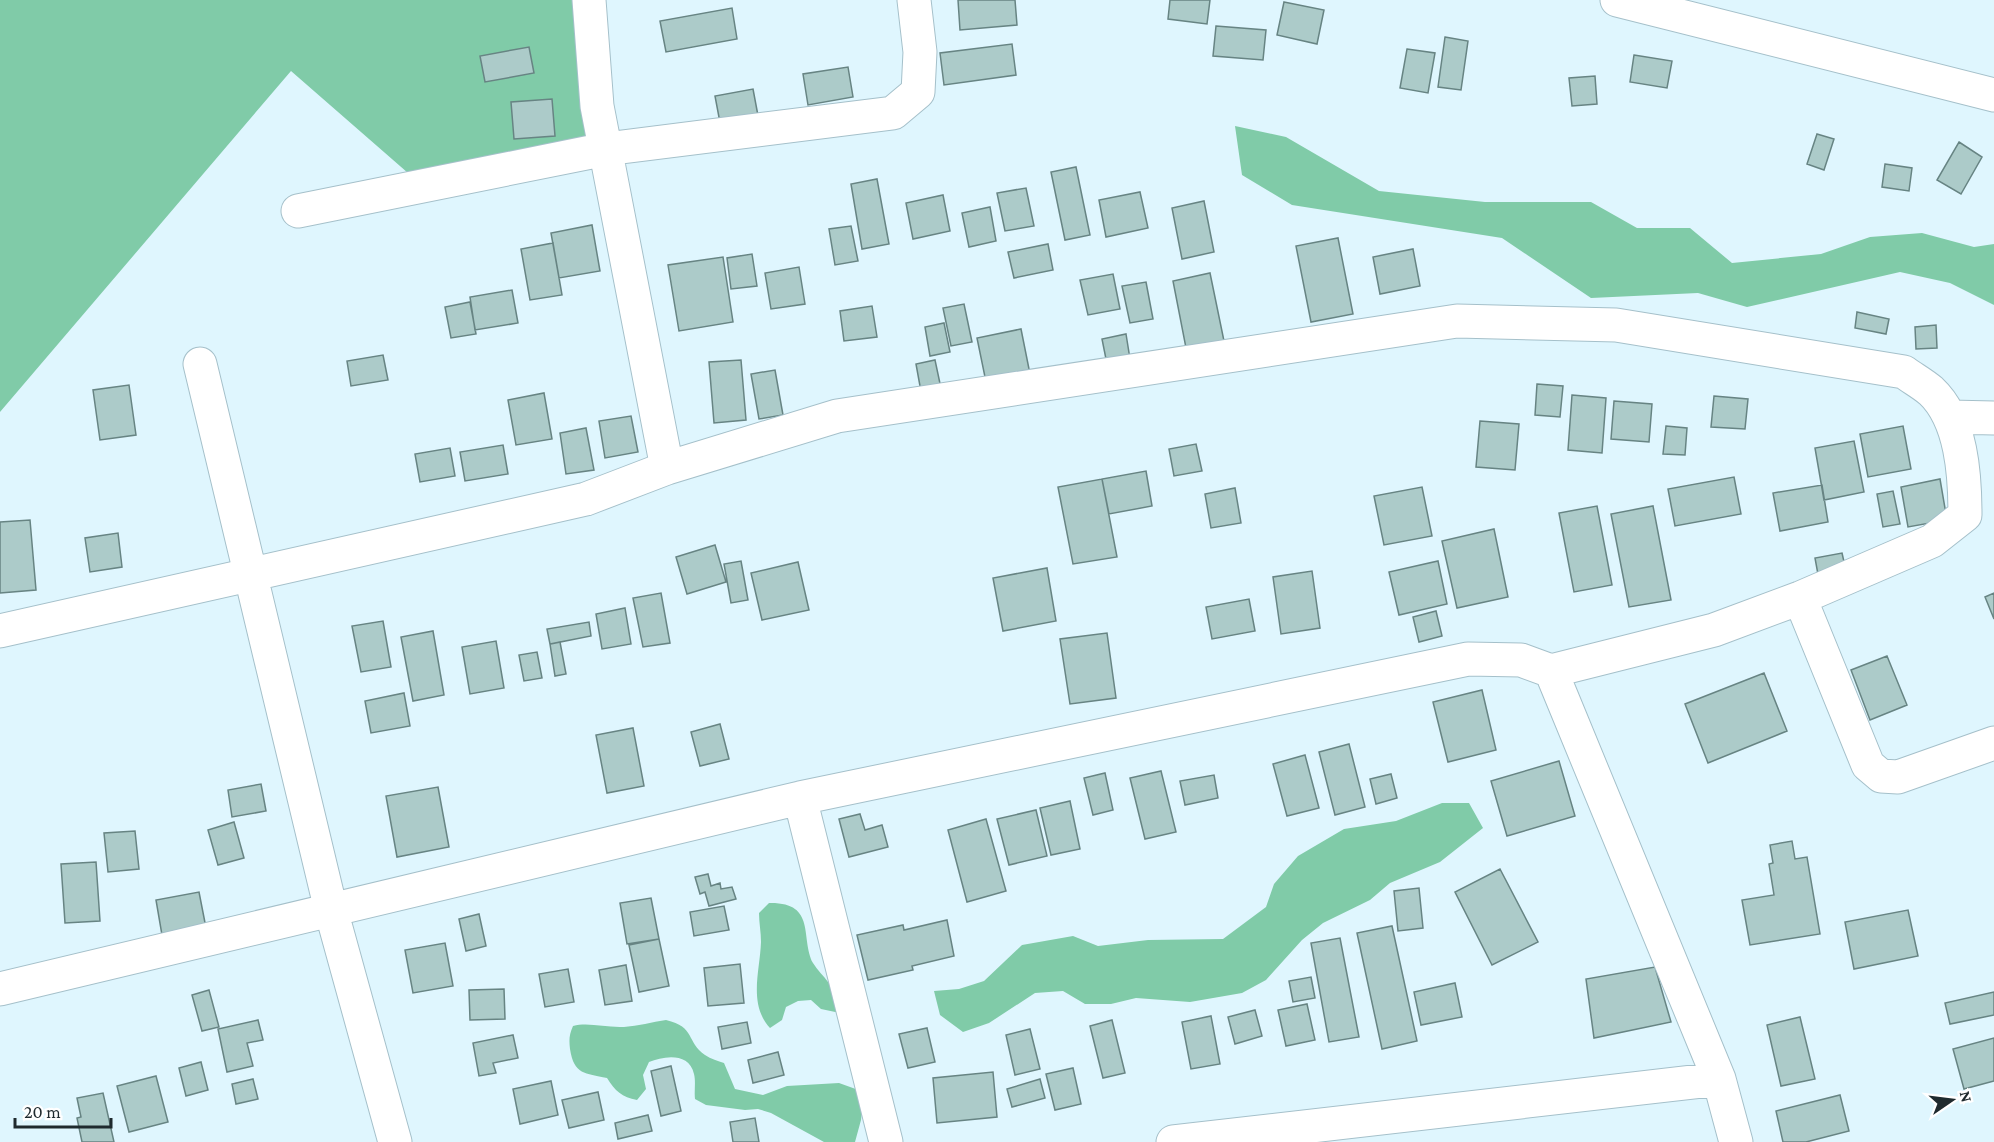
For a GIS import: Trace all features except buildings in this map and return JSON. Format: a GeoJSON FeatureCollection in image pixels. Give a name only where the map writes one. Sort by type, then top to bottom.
{"type":"FeatureCollection","features":[{"type":"Feature","properties":{"kind":"street"},"geometry":{"type":"LineString","coordinates":[[589,0],[597,106],[667,468]]}},
{"type":"Feature","properties":{"kind":"street"},"geometry":{"type":"LineString","coordinates":[[298,211],[606,149],[893,112],[918,92],[920,52],[914,0]]}},
{"type":"Feature","properties":{"kind":"street"},"geometry":{"type":"LineString","coordinates":[[1617,0],[1994,95]]}},
{"type":"Feature","properties":{"kind":"street"},"geometry":{"type":"LineString","coordinates":[[0,631],[586,499],[667,468],[837,416],[1457,321],[1616,325],[1904,372],[1932,392],[1950,417],[1965,474],[1965,515],[1932,541],[1800,598],[1714,630],[1551,671],[1521,660],[1467,659],[800,798],[0,989]]}},
{"type":"Feature","properties":{"kind":"street"},"geometry":{"type":"LineString","coordinates":[[200,364],[331,910],[395,1142]]}},
{"type":"Feature","properties":{"kind":"street"},"geometry":{"type":"LineString","coordinates":[[1950,417],[1994,418]]}},
{"type":"Feature","properties":{"kind":"street"},"geometry":{"type":"LineString","coordinates":[[1800,598],[1868,765],[1881,776],[1898,777],[1994,743]]}},
{"type":"Feature","properties":{"kind":"street"},"geometry":{"type":"LineString","coordinates":[[1551,671],[1719,1079],[1736,1142]]}},
{"type":"Feature","properties":{"kind":"street"},"geometry":{"type":"LineString","coordinates":[[800,798],[886,1142]]}},
{"type":"Feature","properties":{"kind":"street"},"geometry":{"type":"LineString","coordinates":[[1173,1142],[1719,1079]]}},
{"type":"Feature","properties":{"kind":"green space"},"geometry":{"type":"Polygon","coordinates":[[[0,0],[594,0],[606,149],[408,173],[291,71],[0,412],[0,0]]]}},
{"type":"Feature","properties":{"kind":"green space"},"geometry":{"type":"Polygon","coordinates":[[[1235,126],[1286,137],[1379,191],[1485,202],[1591,202],[1637,228],[1690,228],[1732,263],[1821,254],[1870,237],[1922,233],[1974,247],[1994,244],[1994,305],[1950,283],[1900,272],[1747,307],[1698,293],[1591,298],[1502,238],[1292,205],[1242,175],[1235,126]]]}},
{"type":"Feature","properties":{"kind":"green space"},"geometry":{"type":"Polygon","coordinates":[[[1442,803],[1469,803],[1483,828],[1440,862],[1390,883],[1370,900],[1323,923],[1302,940],[1266,980],[1242,993],[1190,1002],[1136,998],[1111,1004],[1085,1004],[1063,991],[1035,993],[989,1023],[963,1032],[940,1015],[934,991],[959,989],[984,981],[1022,945],[1073,936],[1098,946],[1148,940],[1223,939],[1266,907],[1274,884],[1298,856],[1344,829],[1396,821],[1442,803]]]}},
{"type":"Feature","properties":{"kind":"green space"},"geometry":{"type":"Polygon","coordinates":[[[769,903],[784,904],[794,908],[801,915],[809,953],[816,968],[830,985],[840,1013],[821,1009],[811,1000],[798,1001],[786,1007],[782,1020],[770,1028],[763,1019],[757,998],[761,942],[759,913],[769,903]]]}},
{"type":"Feature","properties":{"kind":"green space"},"geometry":{"type":"Polygon","coordinates":[[[666,1020],[676,1023],[687,1031],[695,1045],[705,1055],[724,1063],[735,1089],[763,1095],[787,1086],[839,1083],[864,1092],[861,1120],[855,1142],[824,1142],[771,1113],[758,1109],[745,1110],[706,1105],[695,1099],[694,1074],[687,1062],[682,1059],[669,1057],[649,1062],[643,1075],[646,1089],[637,1100],[619,1093],[607,1078],[582,1071],[574,1064],[569,1043],[573,1026],[624,1027],[666,1020]]]}}]}
